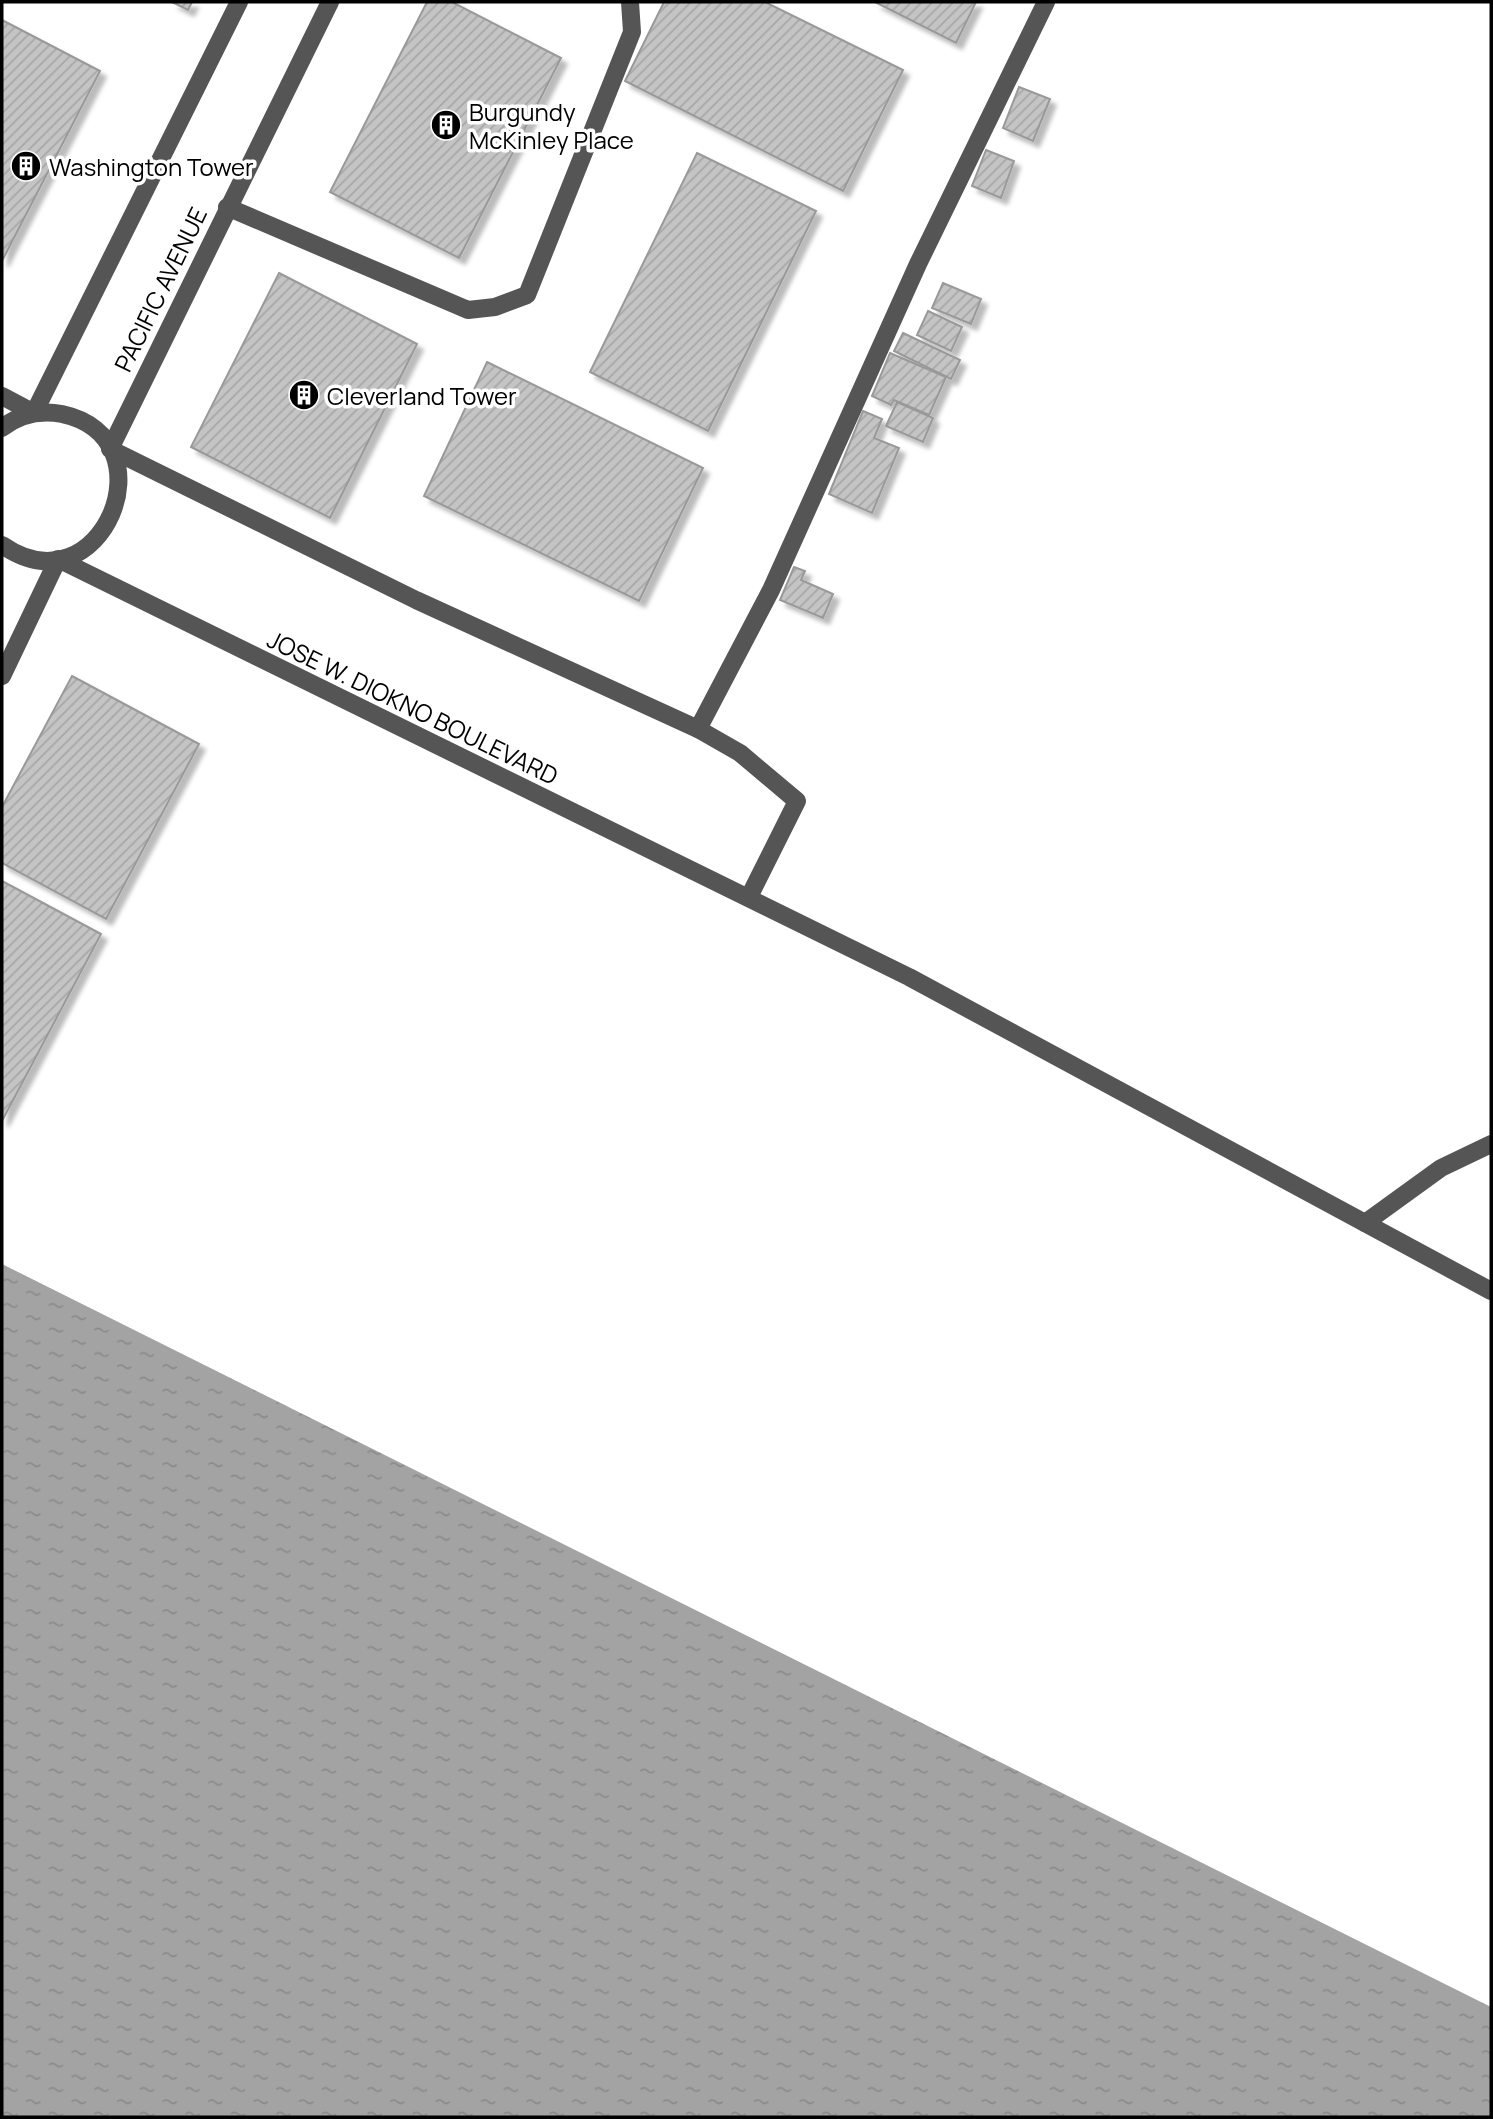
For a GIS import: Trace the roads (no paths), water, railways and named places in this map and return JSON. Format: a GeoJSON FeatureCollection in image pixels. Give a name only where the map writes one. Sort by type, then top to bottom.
{"type":"FeatureCollection","features":[{"type":"Feature","properties":{"kind":"street"},"geometry":{"type":"LineString","coordinates":[[34,413],[239,2]]}},
{"type":"Feature","properties":{"kind":"street","name":"PACIFIC AVENUE"},"geometry":{"type":"LineString","coordinates":[[110,449],[330,2]]}},
{"type":"Feature","properties":{"kind":"street"},"geometry":{"type":"LineString","coordinates":[[227,207],[468,310],[495,307],[527,295],[632,32],[630,2]]}},
{"type":"Feature","properties":{"kind":"street"},"geometry":{"type":"LineString","coordinates":[[698,729],[771,590],[918,264],[1046,2]]}},
{"type":"Feature","properties":{"kind":"street"},"geometry":{"type":"LineString","coordinates":[[2,396],[34,413]]}},
{"type":"Feature","properties":{"kind":"street"},"geometry":{"type":"LineString","coordinates":[[2,428],[12,420],[34,413],[52,412],[86,423],[110,449],[416,600],[698,729],[740,753],[797,801],[749,897]]}},
{"type":"Feature","properties":{"kind":"street"},"geometry":{"type":"LineString","coordinates":[[2,545],[14,553],[35,559],[58,559],[80,552],[99,537],[113,518],[119,495],[118,471],[110,449]]}},
{"type":"Feature","properties":{"kind":"street"},"geometry":{"type":"LineString","coordinates":[[2,676],[58,559]]}},
{"type":"Feature","properties":{"kind":"street","name":"JOSE W. DIOKNO BOULEVARD"},"geometry":{"type":"LineString","coordinates":[[58,559],[909,977],[1491,1291]]}},
{"type":"Feature","properties":{"kind":"street"},"geometry":{"type":"LineString","coordinates":[[1365,1223],[1441,1168],[1491,1144]]}},
{"type":"Feature","properties":{"kind":"water"},"geometry":{"type":"Polygon","coordinates":[[[2,1264],[1491,2007],[1491,2117],[2,2117],[2,1264]]]}},
{"type":"Feature","properties":{"kind":"place","name":"Burgundy McKinley Place"},"geometry":{"type":"Point","coordinates":[446,125]}},
{"type":"Feature","properties":{"kind":"place","name":"Washington Tower"},"geometry":{"type":"Point","coordinates":[26,166]}},
{"type":"Feature","properties":{"kind":"place","name":"Cleverland Tower"},"geometry":{"type":"Point","coordinates":[304,395]}}]}
